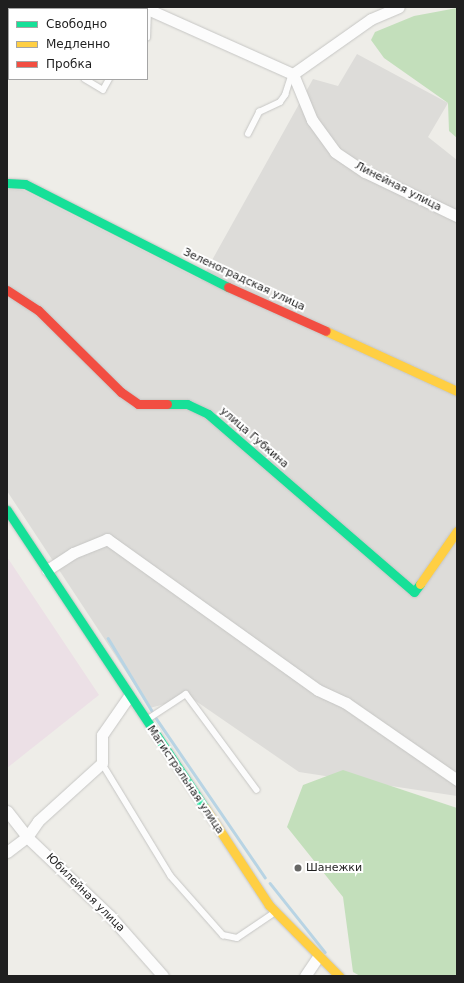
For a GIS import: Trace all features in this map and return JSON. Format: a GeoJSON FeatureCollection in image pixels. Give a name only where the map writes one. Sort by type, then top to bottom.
{"type":"FeatureCollection","features":[{"type":"Feature","properties":{"kind":"street"},"geometry":{"type":"LineString","coordinates":[[148,9],[292,74],[371,19],[399,7]]}},
{"type":"Feature","properties":{"kind":"street","name":"Линейная улица"},"geometry":{"type":"LineString","coordinates":[[292,74],[312,120],[335,152],[365,172],[457,216]]}},
{"type":"Feature","properties":{"kind":"street","name":"Зеленоградская улица"},"geometry":{"type":"LineString","coordinates":[[7,183],[25,184],[203,276],[457,391]]}},
{"type":"Feature","properties":{"kind":"street","name":"улица Губкина"},"geometry":{"type":"LineString","coordinates":[[7,290],[38,310],[121,392],[138,404],[187,404],[208,414],[414,592],[457,531]]}},
{"type":"Feature","properties":{"kind":"street","name":"Магистральная улица"},"geometry":{"type":"LineString","coordinates":[[7,510],[145,721],[269,905],[318,957],[339,976]]}},
{"type":"Feature","properties":{"kind":"street"},"geometry":{"type":"LineString","coordinates":[[47,570],[73,553],[106,539],[318,690],[346,703],[457,780]]}},
{"type":"Feature","properties":{"kind":"street"},"geometry":{"type":"LineString","coordinates":[[7,852],[27,837],[38,821],[102,763],[102,735],[129,696]]}},
{"type":"Feature","properties":{"kind":"street","name":"Юбилейная улица"},"geometry":{"type":"LineString","coordinates":[[7,810],[27,837],[110,916],[163,976]]}},
{"type":"Feature","properties":{"kind":"street"},"geometry":{"type":"LineString","coordinates":[[305,976],[318,957]]}},
{"type":"Feature","properties":{"kind":"lane"},"geometry":{"type":"LineString","coordinates":[[248,134],[259,112],[280,102],[285,95],[292,74]]}},
{"type":"Feature","properties":{"kind":"lane"},"geometry":{"type":"LineString","coordinates":[[87,80],[103,90],[108,80]]}},
{"type":"Feature","properties":{"kind":"lane"},"geometry":{"type":"LineString","coordinates":[[145,721],[186,694],[257,790]]}},
{"type":"Feature","properties":{"kind":"lane"},"geometry":{"type":"LineString","coordinates":[[102,763],[171,876],[223,934],[237,938],[271,915]]}},
{"type":"Feature","properties":{"kind":"shaded area"},"geometry":{"type":"Polygon","coordinates":[[[357,54],[448,103],[428,137],[457,160],[457,796],[299,772],[190,697],[150,708],[7,491],[7,189],[23,190],[201,280],[313,79],[338,86],[357,54]]]}},
{"type":"Feature","properties":{"kind":"shaded area"},"geometry":{"type":"Polygon","coordinates":[[[7,557],[99,695],[7,768],[7,557]]]}},
{"type":"Feature","properties":{"kind":"green space"},"geometry":{"type":"Polygon","coordinates":[[[457,8],[457,138],[449,131],[448,103],[384,58],[371,40],[375,32],[414,16],[457,8]]]}},
{"type":"Feature","properties":{"kind":"green space"},"geometry":{"type":"Polygon","coordinates":[[[343,770],[457,808],[457,976],[360,976],[353,972],[343,897],[287,827],[303,785],[343,770]]]}},
{"type":"Feature","properties":{"kind":"waterway"},"geometry":{"type":"LineString","coordinates":[[108,638],[152,711]]}},
{"type":"Feature","properties":{"kind":"waterway"},"geometry":{"type":"LineString","coordinates":[[156,718],[265,877]]}},
{"type":"Feature","properties":{"kind":"waterway"},"geometry":{"type":"LineString","coordinates":[[270,883],[325,952]]}},
{"type":"Feature","properties":{"kind":"traffic: fast"},"geometry":{"type":"LineString","coordinates":[[7,183],[25,184],[228,287]]}},
{"type":"Feature","properties":{"kind":"traffic: fast"},"geometry":{"type":"LineString","coordinates":[[167,404],[187,404],[208,414],[414,592],[420,584]]}},
{"type":"Feature","properties":{"kind":"traffic: fast"},"geometry":{"type":"LineString","coordinates":[[7,510],[205,808]]}},
{"type":"Feature","properties":{"kind":"traffic: slow"},"geometry":{"type":"LineString","coordinates":[[326,331],[457,391]]}},
{"type":"Feature","properties":{"kind":"traffic: slow"},"geometry":{"type":"LineString","coordinates":[[420,584],[457,531]]}},
{"type":"Feature","properties":{"kind":"traffic: slow"},"geometry":{"type":"LineString","coordinates":[[205,808],[269,905],[339,976]]}},
{"type":"Feature","properties":{"kind":"traffic: jam"},"geometry":{"type":"LineString","coordinates":[[228,287],[326,331]]}},
{"type":"Feature","properties":{"kind":"traffic: jam"},"geometry":{"type":"LineString","coordinates":[[7,290],[38,310],[121,392],[138,404],[167,404]]}},
{"type":"Feature","properties":{"kind":"place","name":"Шанежки"},"geometry":{"type":"Point","coordinates":[298,868]}}]}
